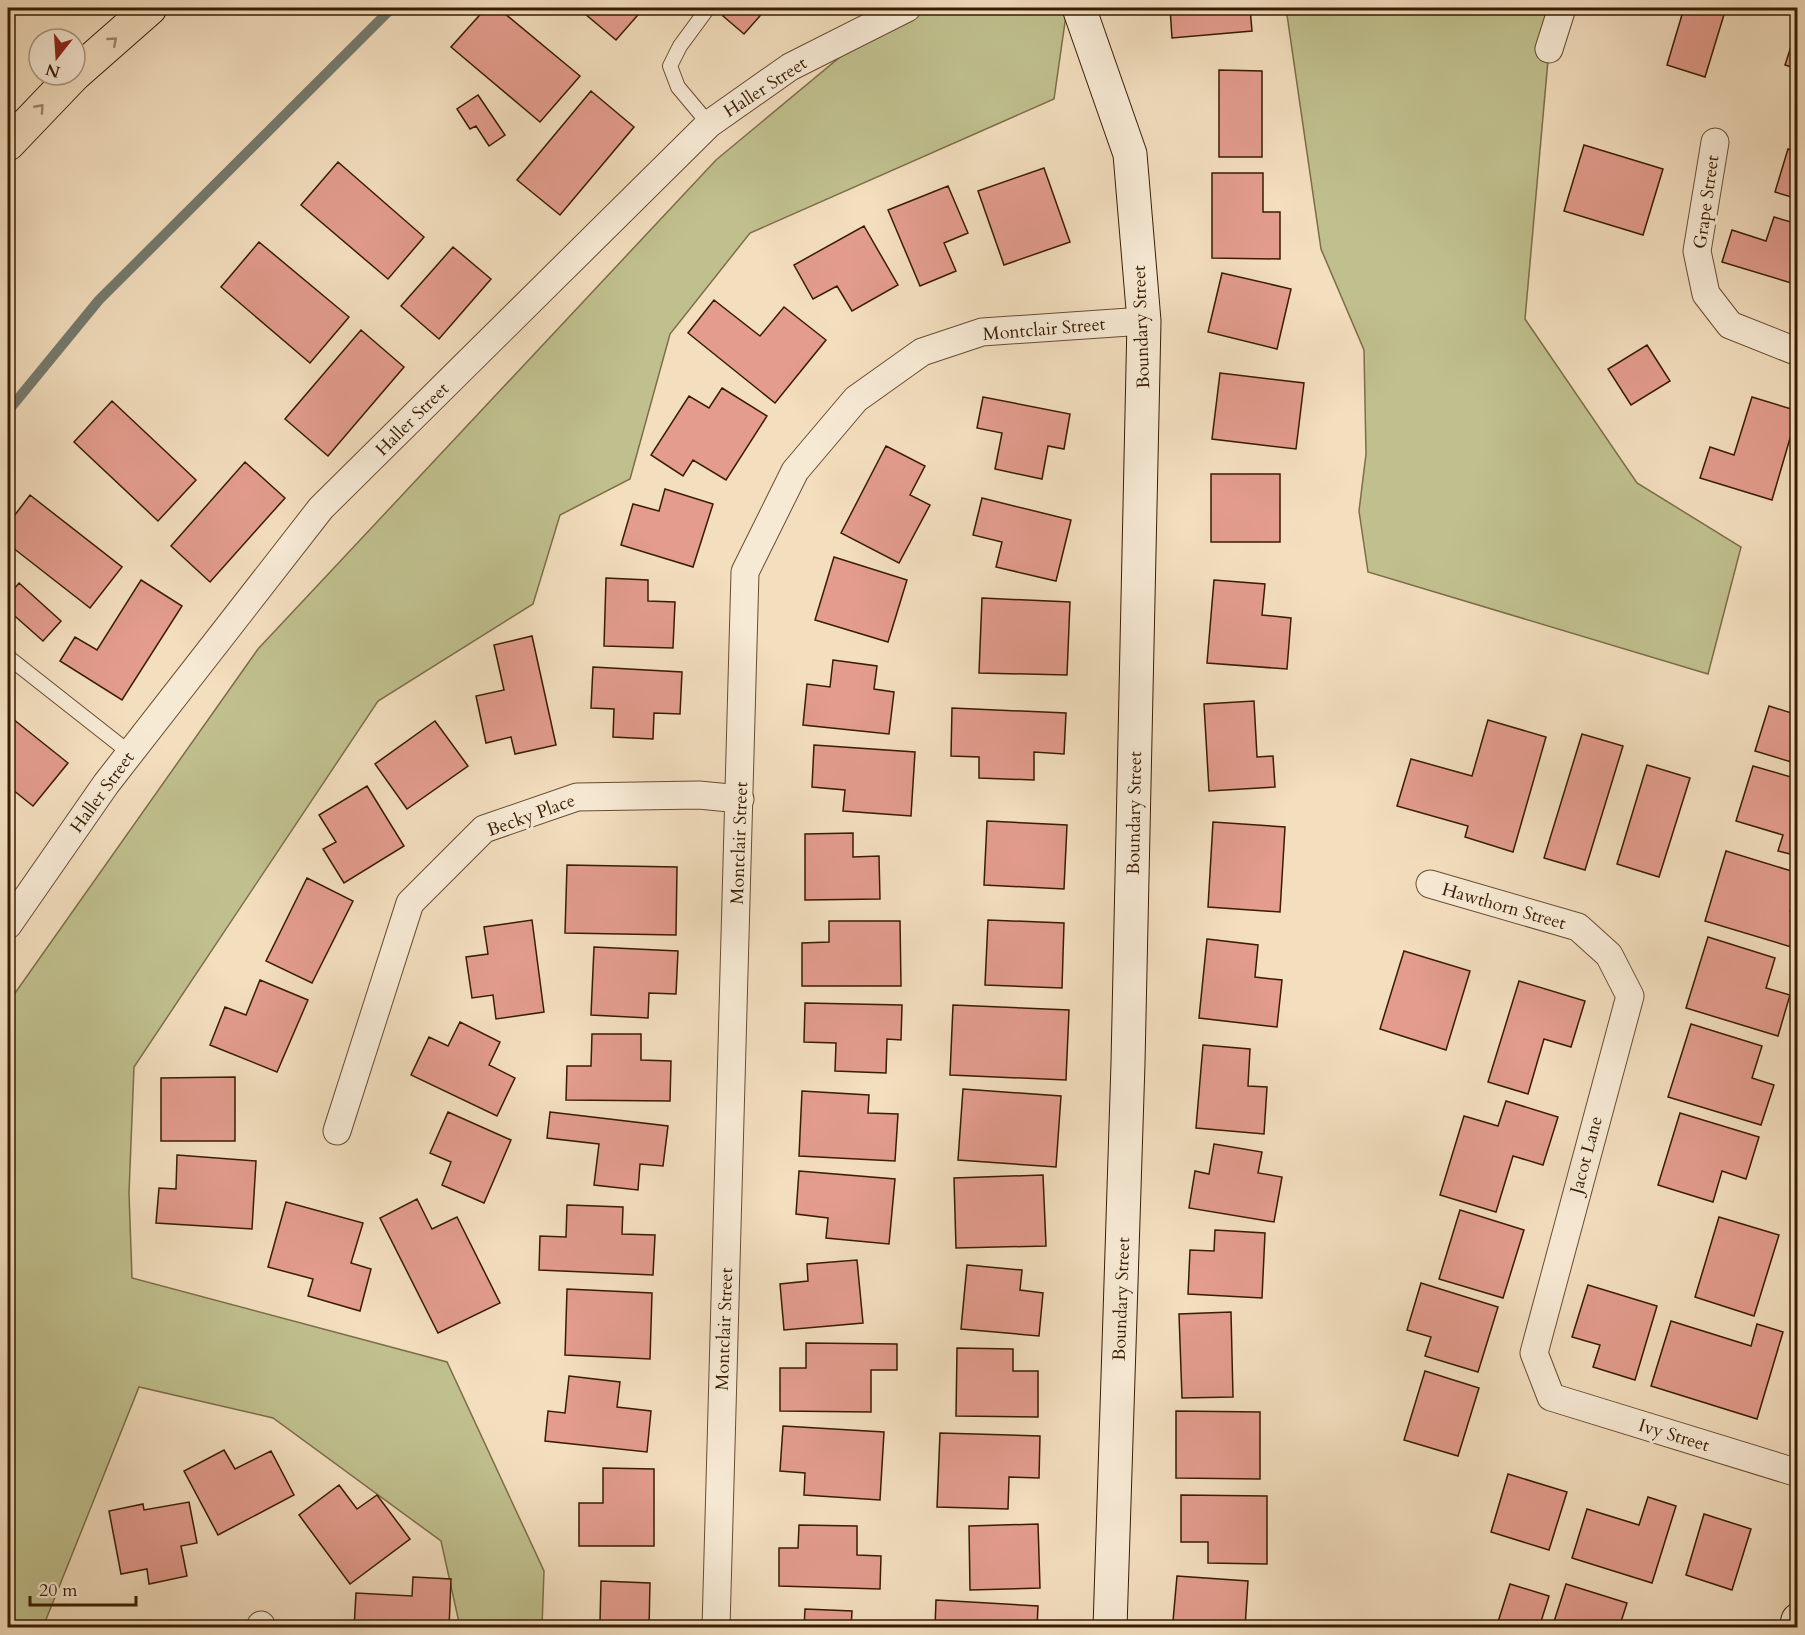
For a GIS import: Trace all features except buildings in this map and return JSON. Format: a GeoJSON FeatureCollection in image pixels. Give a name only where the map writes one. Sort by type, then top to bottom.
{"type":"FeatureCollection","features":[{"type":"Feature","properties":{"kind":"highway"},"geometry":{"type":"LineString","coordinates":[[87,63],[150,8]]}},
{"type":"Feature","properties":{"kind":"highway"},"geometry":{"type":"LineString","coordinates":[[8,144],[62,87]]}},
{"type":"Feature","properties":{"kind":"street","name":"Haller Street"},"geometry":{"type":"LineString","coordinates":[[8,925],[130,753],[321,508],[709,124],[790,67],[907,8]]}},
{"type":"Feature","properties":{"kind":"street","name":"Boundary Street"},"geometry":{"type":"LineString","coordinates":[[1079,8],[1130,154],[1144,321],[1128,1075],[1110,1628]]}},
{"type":"Feature","properties":{"kind":"street"},"geometry":{"type":"LineString","coordinates":[[1550,49],[1562,8]]}},
{"type":"Feature","properties":{"kind":"street","name":"Grape Street"},"geometry":{"type":"LineString","coordinates":[[1715,142],[1697,251],[1706,294],[1730,326],[1797,352]]}},
{"type":"Feature","properties":{"kind":"street","name":"Montclair Street"},"geometry":{"type":"LineString","coordinates":[[716,1628],[745,572],[795,471],[856,399],[922,352],[982,332],[1144,321]]}},
{"type":"Feature","properties":{"kind":"street","name":"Becky Place"},"geometry":{"type":"LineString","coordinates":[[337,1131],[410,903],[484,829],[578,797],[699,795],[740,799]]}},
{"type":"Feature","properties":{"kind":"street","name":"Hawthorn Street"},"geometry":{"type":"LineString","coordinates":[[1430,884],[1578,927]]}},
{"type":"Feature","properties":{"kind":"street","name":"Jacot Lane"},"geometry":{"type":"LineString","coordinates":[[1551,1397],[1534,1353],[1630,996],[1609,955],[1578,927]]}},
{"type":"Feature","properties":{"kind":"street","name":"Ivy Street"},"geometry":{"type":"LineString","coordinates":[[1551,1397],[1797,1473]]}},
{"type":"Feature","properties":{"kind":"street"},"geometry":{"type":"LineString","coordinates":[[1796,1628],[1797,1620]]}},
{"type":"Feature","properties":{"kind":"lane"},"geometry":{"type":"LineString","coordinates":[[708,8],[680,46],[670,66],[678,87],[709,124]]}},
{"type":"Feature","properties":{"kind":"lane"},"geometry":{"type":"LineString","coordinates":[[8,657],[130,753]]}},
{"type":"Feature","properties":{"kind":"green space"},"geometry":{"type":"Polygon","coordinates":[[[899,8],[1067,8],[1054,99],[750,233],[670,334],[630,479],[560,515],[533,604],[378,701],[134,1067],[129,1193],[132,1278],[447,1362],[544,1571],[542,1627],[460,1627],[441,1541],[273,1418],[139,1387],[43,1627],[8,1628],[8,1003],[258,649],[716,160],[899,8]]]}},
{"type":"Feature","properties":{"kind":"green space"},"geometry":{"type":"Polygon","coordinates":[[[1286,8],[1562,8],[1549,49],[1525,319],[1637,483],[1741,547],[1708,674],[1368,572],[1359,511],[1366,454],[1364,350],[1321,249],[1286,8]]]}},
{"type":"Feature","properties":{"kind":"waterway"},"geometry":{"type":"LineString","coordinates":[[8,411],[99,300],[392,8]]}}]}
